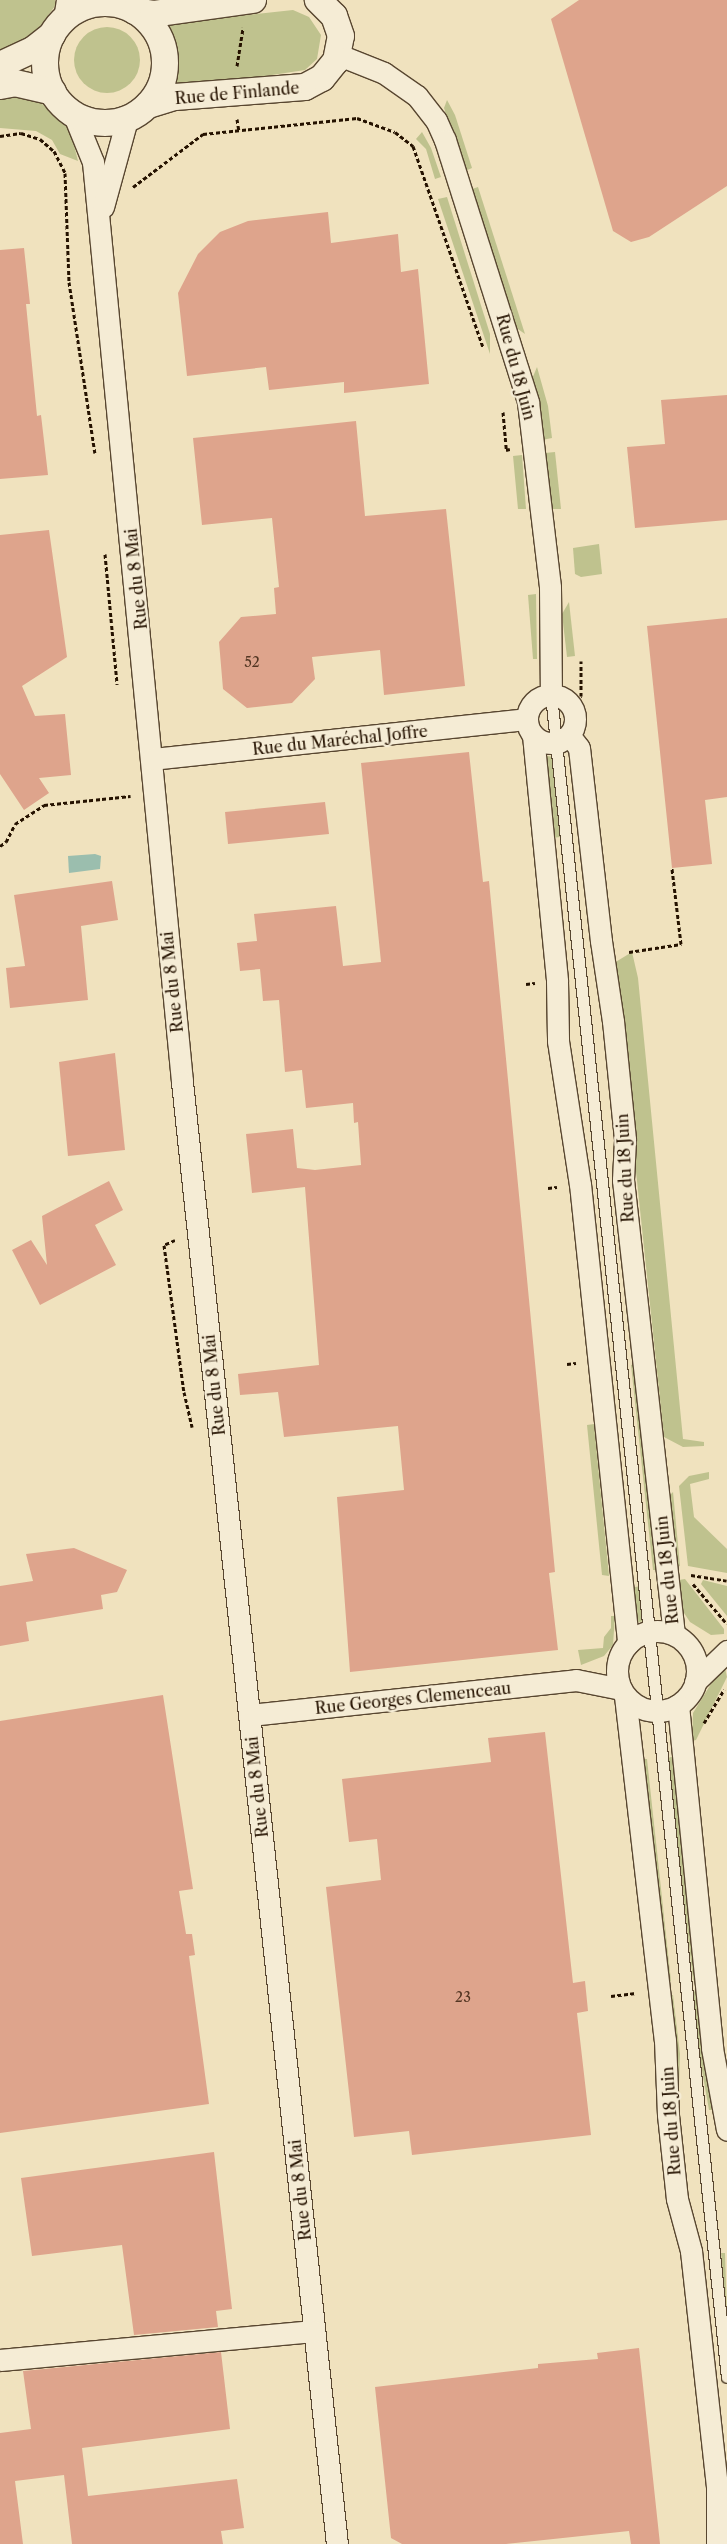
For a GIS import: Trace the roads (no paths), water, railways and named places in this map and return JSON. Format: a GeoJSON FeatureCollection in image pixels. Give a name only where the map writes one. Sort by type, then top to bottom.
{"type":"FeatureCollection","features":[{"type":"Feature","properties":{"kind":"street"},"geometry":{"type":"LineString","coordinates":[[0,65],[34,49],[61,18],[80,8],[109,1],[153,14],[253,0]]}},
{"type":"Feature","properties":{"kind":"street"},"geometry":{"type":"LineString","coordinates":[[318,0],[337,22],[341,36],[339,55]]}},
{"type":"Feature","properties":{"kind":"street"},"geometry":{"type":"LineString","coordinates":[[61,18],[45,64],[53,92],[73,113],[98,122],[127,119],[148,105],[163,78],[164,51],[154,27],[135,10]]}},
{"type":"Feature","properties":{"kind":"street","name":"Rue de Finlande"},"geometry":{"type":"LineString","coordinates":[[148,105],[175,97],[305,87],[327,75],[339,55]]}},
{"type":"Feature","properties":{"kind":"street","name":"Rue du 18 Juin"},"geometry":{"type":"LineString","coordinates":[[339,55],[384,73],[417,96],[436,120],[445,140],[528,402],[550,587],[560,699]]}},
{"type":"Feature","properties":{"kind":"street"},"geometry":{"type":"LineString","coordinates":[[0,86],[15,84],[53,92]]}},
{"type":"Feature","properties":{"kind":"street","name":"Rue du 8 Mai"},"geometry":{"type":"LineString","coordinates":[[73,113],[93,162],[182,1082],[337,2544]]}},
{"type":"Feature","properties":{"kind":"street"},"geometry":{"type":"LineString","coordinates":[[99,225],[127,119]]}},
{"type":"Feature","properties":{"kind":"street"},"geometry":{"type":"LineString","coordinates":[[560,699],[575,720],[562,739],[546,743],[530,727],[537,700],[560,699]]}},
{"type":"Feature","properties":{"kind":"street","name":"Rue du 18 Juin"},"geometry":{"type":"LineString","coordinates":[[530,727],[557,981],[558,1042],[580,1184],[623,1651],[617,1678],[623,1692],[665,2040],[668,2115],[677,2199],[691,2251],[717,2488],[717,2544]]}},
{"type":"Feature","properties":{"kind":"street","name":"Rue du Maréchal Joffre"},"geometry":{"type":"LineString","coordinates":[[152,759],[530,727]]}},
{"type":"Feature","properties":{"kind":"street","name":"Rue du 18 Juin"},"geometry":{"type":"LineString","coordinates":[[562,739],[579,748],[601,942],[613,1021],[625,1140],[623,1180],[680,1639],[695,1660],[695,1682]]}},
{"type":"Feature","properties":{"kind":"street"},"geometry":{"type":"LineString","coordinates":[[576,1680],[651,1631],[727,1651]]}},
{"type":"Feature","properties":{"kind":"street"},"geometry":{"type":"LineString","coordinates":[[576,1680],[623,1692],[634,1705],[658,1712],[678,1705],[686,1699],[695,1682],[727,1651]]}},
{"type":"Feature","properties":{"kind":"street","name":"Rue Georges Clemenceau"},"geometry":{"type":"LineString","coordinates":[[250,1715],[576,1680]]}},
{"type":"Feature","properties":{"kind":"street"},"geometry":{"type":"LineString","coordinates":[[678,1705],[712,2048],[727,2130]]}},
{"type":"Feature","properties":{"kind":"street"},"geometry":{"type":"LineString","coordinates":[[0,2360],[314,2332]]}},
{"type":"Feature","properties":{"kind":"lane"},"geometry":{"type":"LineString","coordinates":[[562,739],[560,758],[727,2377]]}}]}
